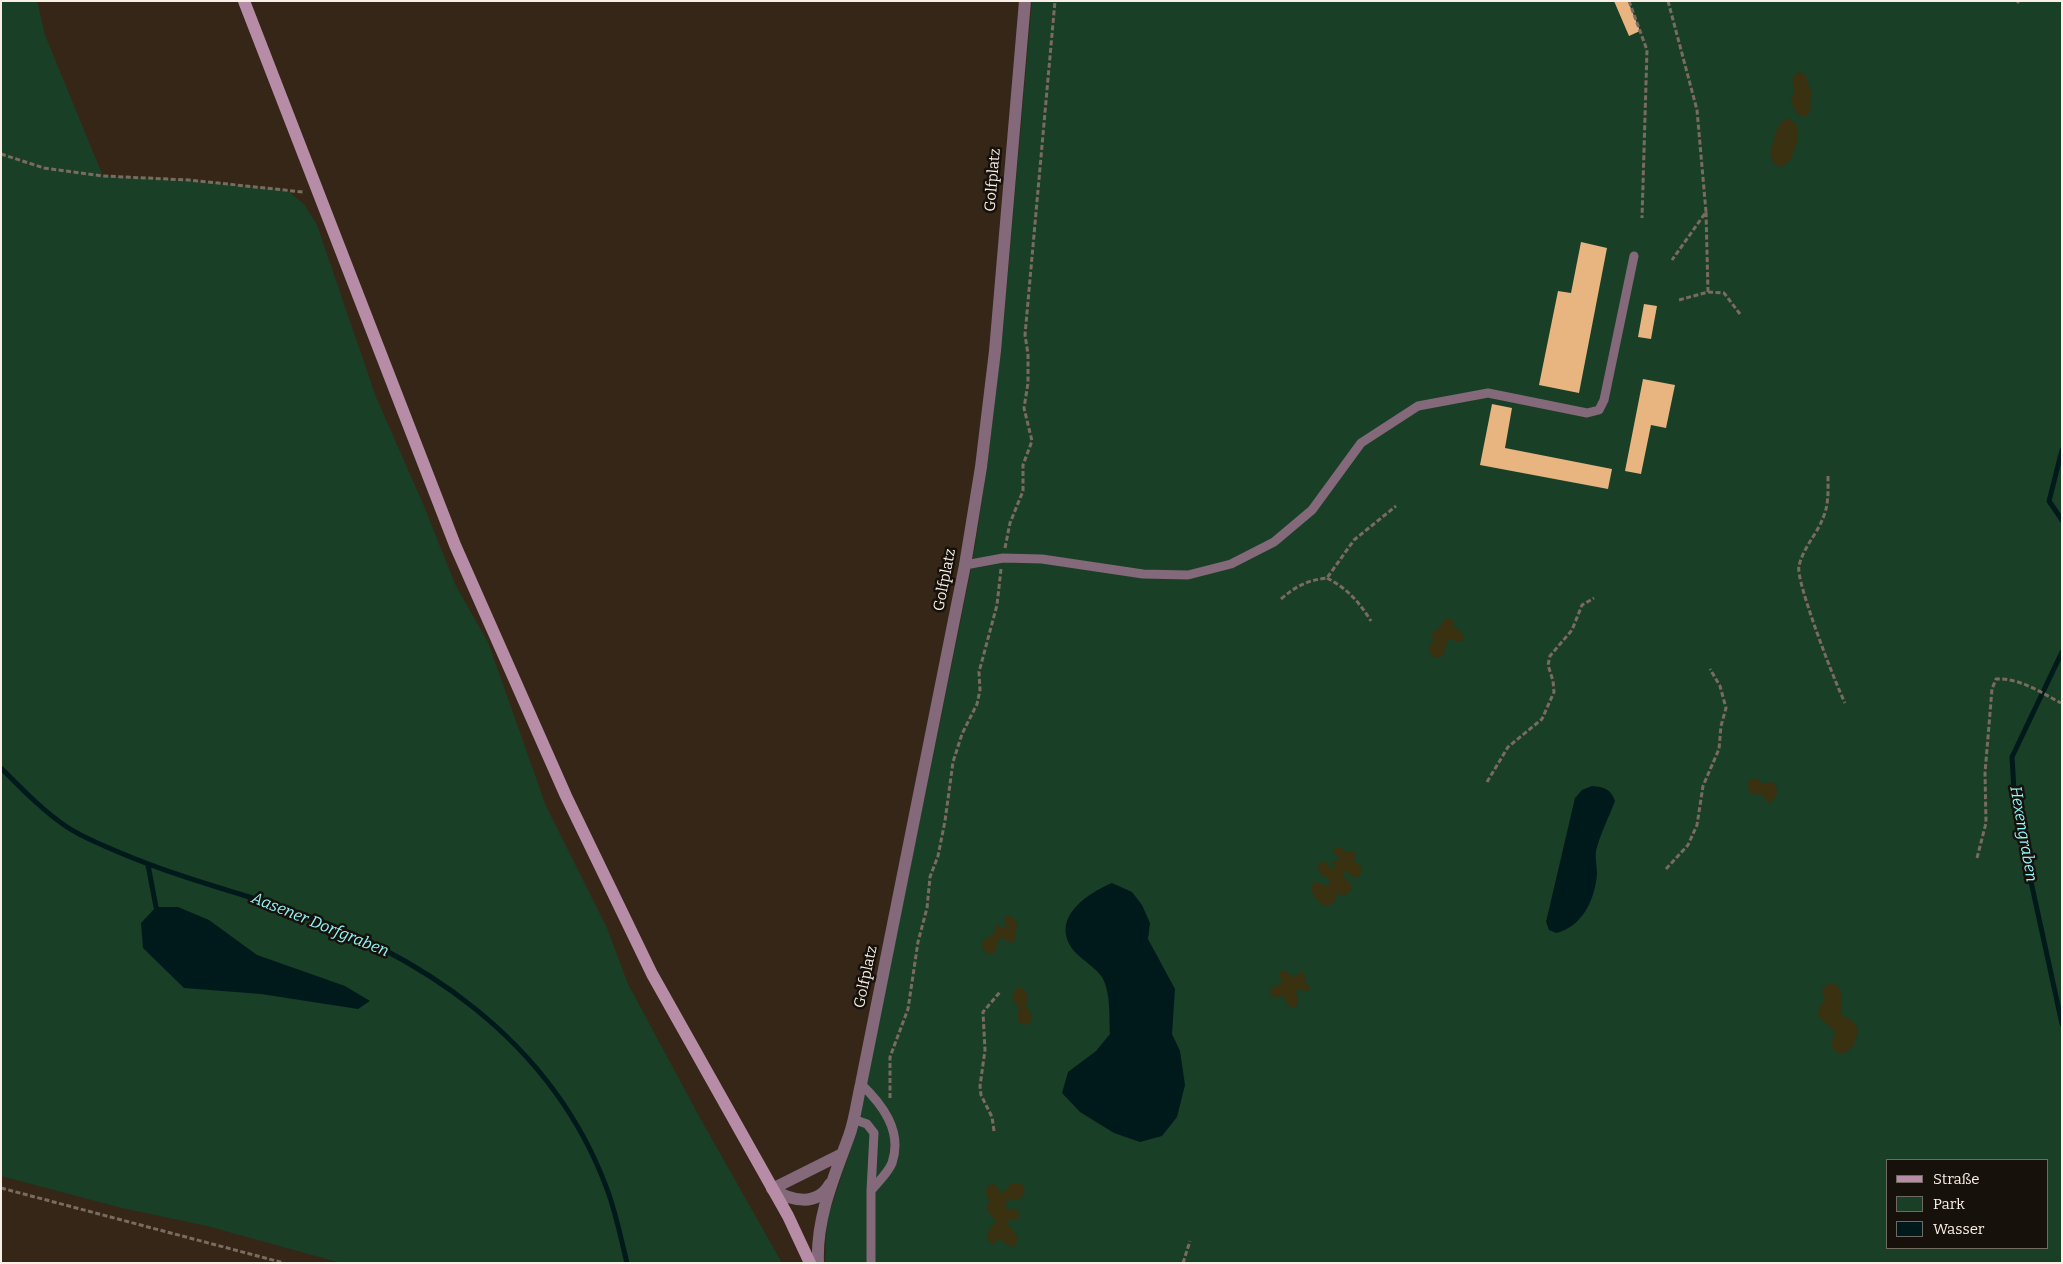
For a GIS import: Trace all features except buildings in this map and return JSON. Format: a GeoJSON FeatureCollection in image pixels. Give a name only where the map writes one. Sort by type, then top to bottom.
{"type":"FeatureCollection","features":[{"type":"Feature","properties":{"kind":"street"},"geometry":{"type":"LineString","coordinates":[[244,1],[455,545],[566,796],[652,974],[772,1189],[810,1263]]}},
{"type":"Feature","properties":{"kind":"street","name":"Golfplatz"},"geometry":{"type":"LineString","coordinates":[[818,1263],[818,1238],[822,1214],[840,1155],[849,1135],[861,1084],[965,564],[981,467],[995,351],[1025,1]]}},
{"type":"Feature","properties":{"kind":"street"},"geometry":{"type":"LineString","coordinates":[[772,1189],[840,1155]]}},
{"type":"Feature","properties":{"kind":"street"},"geometry":{"type":"LineString","coordinates":[[772,1189],[789,1199],[807,1200],[820,1195],[828,1188],[834,1178]]}},
{"type":"Feature","properties":{"kind":"lane"},"geometry":{"type":"LineString","coordinates":[[965,564],[1002,558],[1042,559],[1143,574],[1188,575],[1231,564],[1274,542],[1312,510],[1361,443],[1418,406],[1488,394],[1587,413],[1599,410],[1604,400],[1634,256]]}},
{"type":"Feature","properties":{"kind":"lane"},"geometry":{"type":"LineString","coordinates":[[861,1084],[876,1098],[889,1119],[896,1143],[891,1164],[871,1191]]}},
{"type":"Feature","properties":{"kind":"lane"},"geometry":{"type":"LineString","coordinates":[[853,1119],[867,1124],[874,1132],[871,1191],[871,1263]]}},
{"type":"Feature","properties":{"kind":"path"},"geometry":{"type":"LineString","coordinates":[[1630,1],[1647,50],[1642,218]]}},
{"type":"Feature","properties":{"kind":"path"},"geometry":{"type":"LineString","coordinates":[[1668,1],[1697,110],[1706,212],[1708,292]]}},
{"type":"Feature","properties":{"kind":"path"},"geometry":{"type":"LineString","coordinates":[[1,154],[44,168],[103,176],[189,180],[287,190]]}},
{"type":"Feature","properties":{"kind":"path"},"geometry":{"type":"LineString","coordinates":[[1672,260],[1706,212]]}},
{"type":"Feature","properties":{"kind":"path"},"geometry":{"type":"LineString","coordinates":[[1679,300],[1708,292],[1724,293],[1740,314]]}},
{"type":"Feature","properties":{"kind":"path"},"geometry":{"type":"LineString","coordinates":[[1828,476],[1828,501],[1823,518],[1806,548],[1798,568],[1830,670],[1845,703]]}},
{"type":"Feature","properties":{"kind":"path"},"geometry":{"type":"LineString","coordinates":[[1327,578],[1354,540],[1396,506]]}},
{"type":"Feature","properties":{"kind":"path"},"geometry":{"type":"LineString","coordinates":[[1282,599],[1293,588],[1310,580],[1327,578],[1350,592],[1372,621]]}},
{"type":"Feature","properties":{"kind":"path"},"geometry":{"type":"LineString","coordinates":[[1487,782],[1508,747],[1542,719],[1554,692],[1548,665],[1550,656],[1572,630],[1582,605],[1594,598]]}},
{"type":"Feature","properties":{"kind":"path"},"geometry":{"type":"LineString","coordinates":[[1666,869],[1688,845],[1694,832],[1703,786],[1719,749],[1721,726],[1726,708],[1720,686],[1710,669]]}},
{"type":"Feature","properties":{"kind":"path"},"geometry":{"type":"LineString","coordinates":[[1977,858],[1986,823],[1985,773],[1992,689],[1996,680],[2009,679],[2037,690],[2061,703]]}},
{"type":"Feature","properties":{"kind":"path"},"geometry":{"type":"LineString","coordinates":[[994,1131],[992,1117],[981,1095],[980,1086],[985,1050],[983,1012],[1000,992]]}},
{"type":"Feature","properties":{"kind":"path"},"geometry":{"type":"LineString","coordinates":[[1,1188],[284,1263]]}},
{"type":"Feature","properties":{"kind":"path"},"geometry":{"type":"LineString","coordinates":[[1183,1263],[1190,1241]]}},
{"type":"Feature","properties":{"kind":"green space"},"geometry":{"type":"Polygon","coordinates":[[[1,1],[37,1],[45,35],[103,176],[189,180],[287,190],[304,204],[317,225],[376,397],[424,506],[456,586],[488,642],[546,806],[607,928],[628,984],[700,1118],[782,1263],[341,1263],[207,1226],[122,1208],[1,1176],[1,1]]]}},
{"type":"Feature","properties":{"kind":"green space"},"geometry":{"type":"Polygon","coordinates":[[[1032,1],[2062,1],[2062,1263],[825,1263],[827,1220],[857,1129],[972,565],[987,468],[1001,351],[1032,1]]]}},
{"type":"Feature","properties":{"kind":"sand"},"geometry":{"type":"Polygon","coordinates":[[[1798,72],[1805,74],[1812,95],[1810,99],[1811,109],[1806,117],[1797,114],[1791,101],[1794,92],[1792,79],[1798,72]]]}},
{"type":"Feature","properties":{"kind":"sand"},"geometry":{"type":"Polygon","coordinates":[[[1789,118],[1797,125],[1797,143],[1790,160],[1781,167],[1773,163],[1770,153],[1780,124],[1789,118]]]}},
{"type":"Feature","properties":{"kind":"sand"},"geometry":{"type":"Polygon","coordinates":[[[1445,618],[1454,620],[1454,627],[1462,632],[1464,639],[1459,642],[1448,639],[1443,656],[1434,658],[1429,651],[1430,644],[1434,641],[1431,634],[1440,627],[1445,618]]]}},
{"type":"Feature","properties":{"kind":"sand"},"geometry":{"type":"Polygon","coordinates":[[[1756,778],[1764,784],[1771,782],[1776,784],[1777,794],[1771,803],[1766,801],[1763,795],[1750,794],[1747,784],[1750,780],[1756,778]]]}},
{"type":"Feature","properties":{"kind":"sand"},"geometry":{"type":"Polygon","coordinates":[[[1338,846],[1345,851],[1355,852],[1354,861],[1361,866],[1362,872],[1358,877],[1354,878],[1345,870],[1343,877],[1350,883],[1352,890],[1344,896],[1337,893],[1334,903],[1326,906],[1316,899],[1311,886],[1316,881],[1326,886],[1329,884],[1329,879],[1320,874],[1317,867],[1321,862],[1325,862],[1332,869],[1335,867],[1332,862],[1340,859],[1332,851],[1338,846]]]}},
{"type":"Feature","properties":{"kind":"sand"},"geometry":{"type":"Polygon","coordinates":[[[1009,915],[1017,922],[1015,940],[1010,943],[1002,938],[999,939],[995,953],[988,954],[982,948],[983,940],[994,934],[996,925],[1006,928],[1004,918],[1009,915]]]}},
{"type":"Feature","properties":{"kind":"sand"},"geometry":{"type":"Polygon","coordinates":[[[1284,970],[1293,977],[1302,971],[1304,972],[1305,981],[1310,988],[1307,992],[1300,989],[1296,991],[1298,1003],[1294,1008],[1288,1005],[1283,996],[1275,998],[1270,994],[1271,988],[1282,983],[1279,973],[1284,970]]]}},
{"type":"Feature","properties":{"kind":"sand"},"geometry":{"type":"Polygon","coordinates":[[[1828,983],[1837,985],[1842,996],[1841,1014],[1855,1023],[1858,1032],[1853,1047],[1843,1054],[1838,1053],[1831,1046],[1835,1032],[1818,1016],[1819,1007],[1825,1002],[1822,990],[1828,983]]]}},
{"type":"Feature","properties":{"kind":"sand"},"geometry":{"type":"Polygon","coordinates":[[[1017,988],[1022,988],[1028,994],[1026,1006],[1032,1016],[1032,1020],[1027,1025],[1019,1023],[1017,1016],[1019,1008],[1012,999],[1017,988]]]}},
{"type":"Feature","properties":{"kind":"sand"},"geometry":{"type":"Polygon","coordinates":[[[1012,1183],[1022,1184],[1025,1192],[1020,1199],[1007,1201],[1005,1206],[1019,1211],[1020,1214],[1017,1220],[1011,1220],[1007,1223],[1018,1237],[1015,1247],[1007,1245],[1000,1239],[993,1244],[988,1241],[987,1233],[996,1221],[986,1209],[989,1201],[986,1193],[987,1185],[994,1184],[1002,1193],[1012,1183]]]}},
{"type":"Feature","properties":{"kind":"water"},"geometry":{"type":"Polygon","coordinates":[[[1592,786],[1606,789],[1615,801],[1596,851],[1596,884],[1590,903],[1580,919],[1565,930],[1556,933],[1549,930],[1546,922],[1575,798],[1582,790],[1592,786]]]}},
{"type":"Feature","properties":{"kind":"water"},"geometry":{"type":"Polygon","coordinates":[[[1112,883],[1132,892],[1142,905],[1150,923],[1148,939],[1175,989],[1172,1034],[1180,1051],[1185,1085],[1177,1117],[1162,1136],[1140,1142],[1114,1133],[1080,1112],[1062,1093],[1068,1072],[1096,1051],[1110,1034],[1109,1005],[1105,983],[1099,973],[1074,951],[1067,939],[1066,928],[1068,918],[1082,901],[1112,883]]]}},
{"type":"Feature","properties":{"kind":"water"},"geometry":{"type":"Polygon","coordinates":[[[156,907],[178,907],[209,920],[257,955],[345,986],[370,1001],[358,1009],[261,994],[184,988],[143,948],[141,923],[156,907]]]}},
{"type":"Feature","properties":{"kind":"waterway","name":"Hexengraben"},"geometry":{"type":"LineString","coordinates":[[2062,450],[2049,501],[2062,520]]}},
{"type":"Feature","properties":{"kind":"waterway","name":"Hexengraben"},"geometry":{"type":"LineString","coordinates":[[2062,652],[2012,757],[2015,808],[2062,1024]]}},
{"type":"Feature","properties":{"kind":"waterway","name":"Aasener Dorfgraben"},"geometry":{"type":"LineString","coordinates":[[1,768],[49,814],[85,837],[116,851],[194,880],[326,923],[379,947],[428,975],[474,1008],[516,1045],[552,1088],[583,1136],[607,1189],[627,1263]]}},
{"type":"Feature","properties":{"kind":"waterway"},"geometry":{"type":"LineString","coordinates":[[148,865],[156,907]]}}]}
